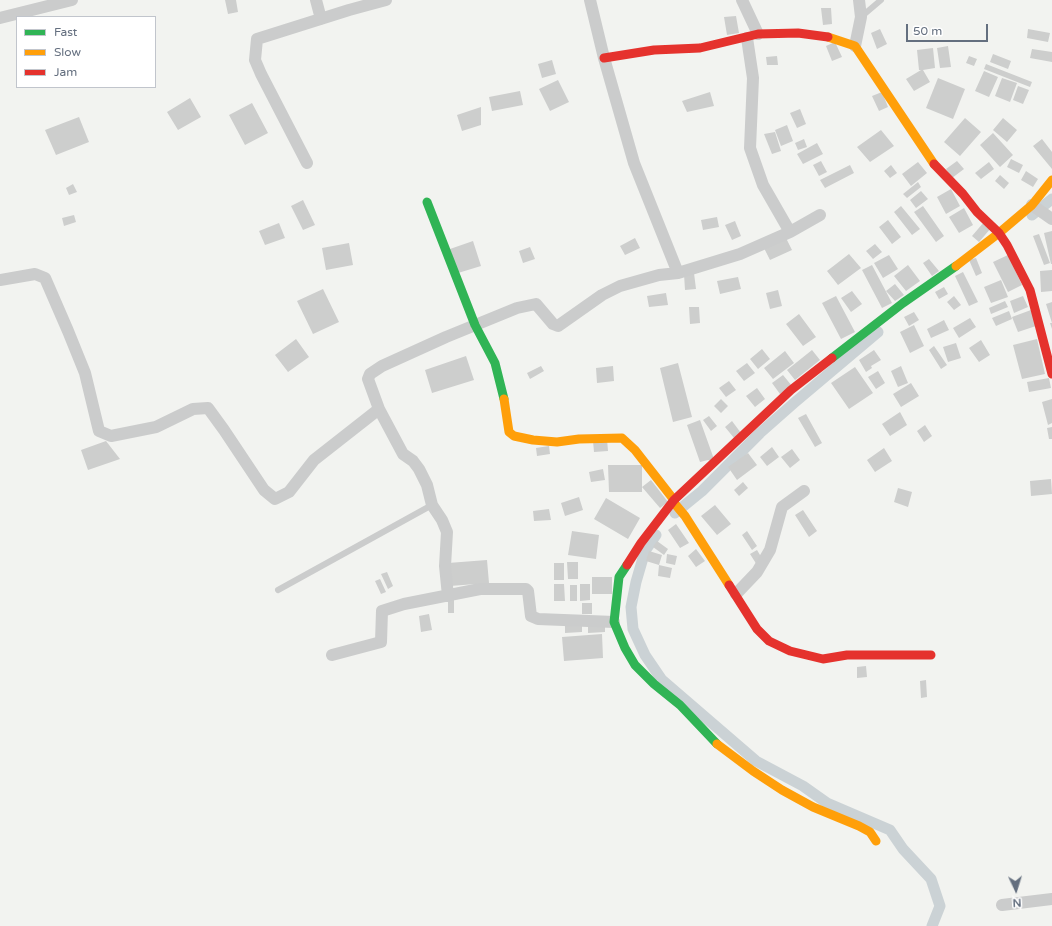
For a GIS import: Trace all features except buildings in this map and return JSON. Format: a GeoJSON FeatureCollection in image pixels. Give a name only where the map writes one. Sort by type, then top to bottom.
{"type":"FeatureCollection","features":[{"type":"Feature","properties":{"kind":"street"},"geometry":{"type":"LineString","coordinates":[[0,18],[72,0]]}},
{"type":"Feature","properties":{"kind":"street"},"geometry":{"type":"LineString","coordinates":[[316,0],[321,19]]}},
{"type":"Feature","properties":{"kind":"street"},"geometry":{"type":"LineString","coordinates":[[307,163],[260,74],[255,60],[256,39],[386,0]]}},
{"type":"Feature","properties":{"kind":"street"},"geometry":{"type":"LineString","coordinates":[[590,0],[604,58],[634,163],[678,272]]}},
{"type":"Feature","properties":{"kind":"street"},"geometry":{"type":"LineString","coordinates":[[742,0],[753,36],[750,148],[763,185],[790,232]]}},
{"type":"Feature","properties":{"kind":"street"},"geometry":{"type":"LineString","coordinates":[[855,46],[861,17],[859,0]]}},
{"type":"Feature","properties":{"kind":"street"},"geometry":{"type":"LineString","coordinates":[[604,58],[654,50],[700,48],[753,36],[798,33],[829,37],[855,46],[934,164],[1008,245],[1030,290],[1052,374]]}},
{"type":"Feature","properties":{"kind":"street"},"geometry":{"type":"LineString","coordinates":[[876,841],[870,832],[813,807],[782,790],[754,771],[713,741],[680,705],[654,684],[635,665],[625,648],[614,622],[619,577],[641,543],[674,502],[791,390],[903,303],[1000,235],[1041,212],[1052,180]]}},
{"type":"Feature","properties":{"kind":"street"},"geometry":{"type":"LineString","coordinates":[[427,202],[475,325],[495,363],[503,390],[509,432],[514,436],[533,440],[557,442],[579,439],[622,438],[635,450],[685,516],[736,594],[746,613],[757,629],[769,641],[790,651],[823,659],[848,655],[931,655]]}},
{"type":"Feature","properties":{"kind":"street"},"geometry":{"type":"LineString","coordinates":[[448,596],[445,566],[447,532],[442,520],[432,505],[427,485],[420,469],[413,461],[403,454],[379,409],[368,380],[370,374],[382,366],[517,308],[536,304],[553,324],[558,326],[602,295],[620,286],[660,275],[678,272],[740,254],[790,232],[820,215]]}},
{"type":"Feature","properties":{"kind":"street"},"geometry":{"type":"LineString","coordinates":[[0,280],[35,274],[45,278],[85,373],[100,432],[112,436],[156,427],[193,409],[208,408],[264,490],[275,499],[289,492],[314,460],[379,409]]}},
{"type":"Feature","properties":{"kind":"street"},"geometry":{"type":"LineString","coordinates":[[736,594],[757,572],[770,550],[782,507],[804,491]]}},
{"type":"Feature","properties":{"kind":"street"},"geometry":{"type":"LineString","coordinates":[[332,655],[381,642],[382,611],[404,604],[480,590],[526,589],[528,591],[531,616],[538,619],[614,622]]}},
{"type":"Feature","properties":{"kind":"street"},"geometry":{"type":"LineString","coordinates":[[1002,905],[1052,898]]}},
{"type":"Feature","properties":{"kind":"lane"},"geometry":{"type":"LineString","coordinates":[[861,17],[881,0]]}},
{"type":"Feature","properties":{"kind":"lane"},"geometry":{"type":"LineString","coordinates":[[278,590],[432,505]]}},
{"type":"Feature","properties":{"kind":"waterway"},"geometry":{"type":"LineString","coordinates":[[1032,215],[1052,199]]}},
{"type":"Feature","properties":{"kind":"waterway"},"geometry":{"type":"LineString","coordinates":[[675,513],[702,491],[760,433],[878,332]]}},
{"type":"Feature","properties":{"kind":"waterway"},"geometry":{"type":"LineString","coordinates":[[656,535],[645,551],[636,582],[631,607],[633,629],[645,655],[662,680],[756,761],[803,786],[827,803],[890,830],[903,849],[931,879],[940,906],[932,926]]}},
{"type":"Feature","properties":{"kind":"traffic: fast"},"geometry":{"type":"LineString","coordinates":[[427,202],[475,325],[495,363],[504,399]]}},
{"type":"Feature","properties":{"kind":"traffic: fast"},"geometry":{"type":"LineString","coordinates":[[832,358],[903,303],[956,266]]}},
{"type":"Feature","properties":{"kind":"traffic: fast"},"geometry":{"type":"LineString","coordinates":[[627,565],[619,577],[614,622],[625,648],[635,665],[654,684],[680,705],[717,744]]}},
{"type":"Feature","properties":{"kind":"traffic: slow"},"geometry":{"type":"LineString","coordinates":[[828,37],[855,46],[934,164]]}},
{"type":"Feature","properties":{"kind":"traffic: slow"},"geometry":{"type":"LineString","coordinates":[[956,266],[1032,205],[1052,180]]}},
{"type":"Feature","properties":{"kind":"traffic: slow"},"geometry":{"type":"LineString","coordinates":[[504,399],[509,432],[514,436],[533,440],[557,442],[579,439],[622,438],[635,450],[674,500],[675,504],[685,516],[729,585]]}},
{"type":"Feature","properties":{"kind":"traffic: slow"},"geometry":{"type":"LineString","coordinates":[[717,744],[753,771],[782,790],[813,807],[859,826],[870,832],[876,841]]}},
{"type":"Feature","properties":{"kind":"traffic: jam"},"geometry":{"type":"LineString","coordinates":[[604,58],[654,50],[700,48],[758,34],[798,33],[828,37]]}},
{"type":"Feature","properties":{"kind":"traffic: jam"},"geometry":{"type":"LineString","coordinates":[[934,164],[963,194],[977,212],[999,233],[1007,245],[1030,290],[1052,374]]}},
{"type":"Feature","properties":{"kind":"traffic: jam"},"geometry":{"type":"LineString","coordinates":[[627,565],[641,543],[674,500],[791,390],[832,358]]}},
{"type":"Feature","properties":{"kind":"traffic: jam"},"geometry":{"type":"LineString","coordinates":[[729,585],[757,629],[769,641],[790,651],[823,659],[847,655],[931,655]]}}]}
